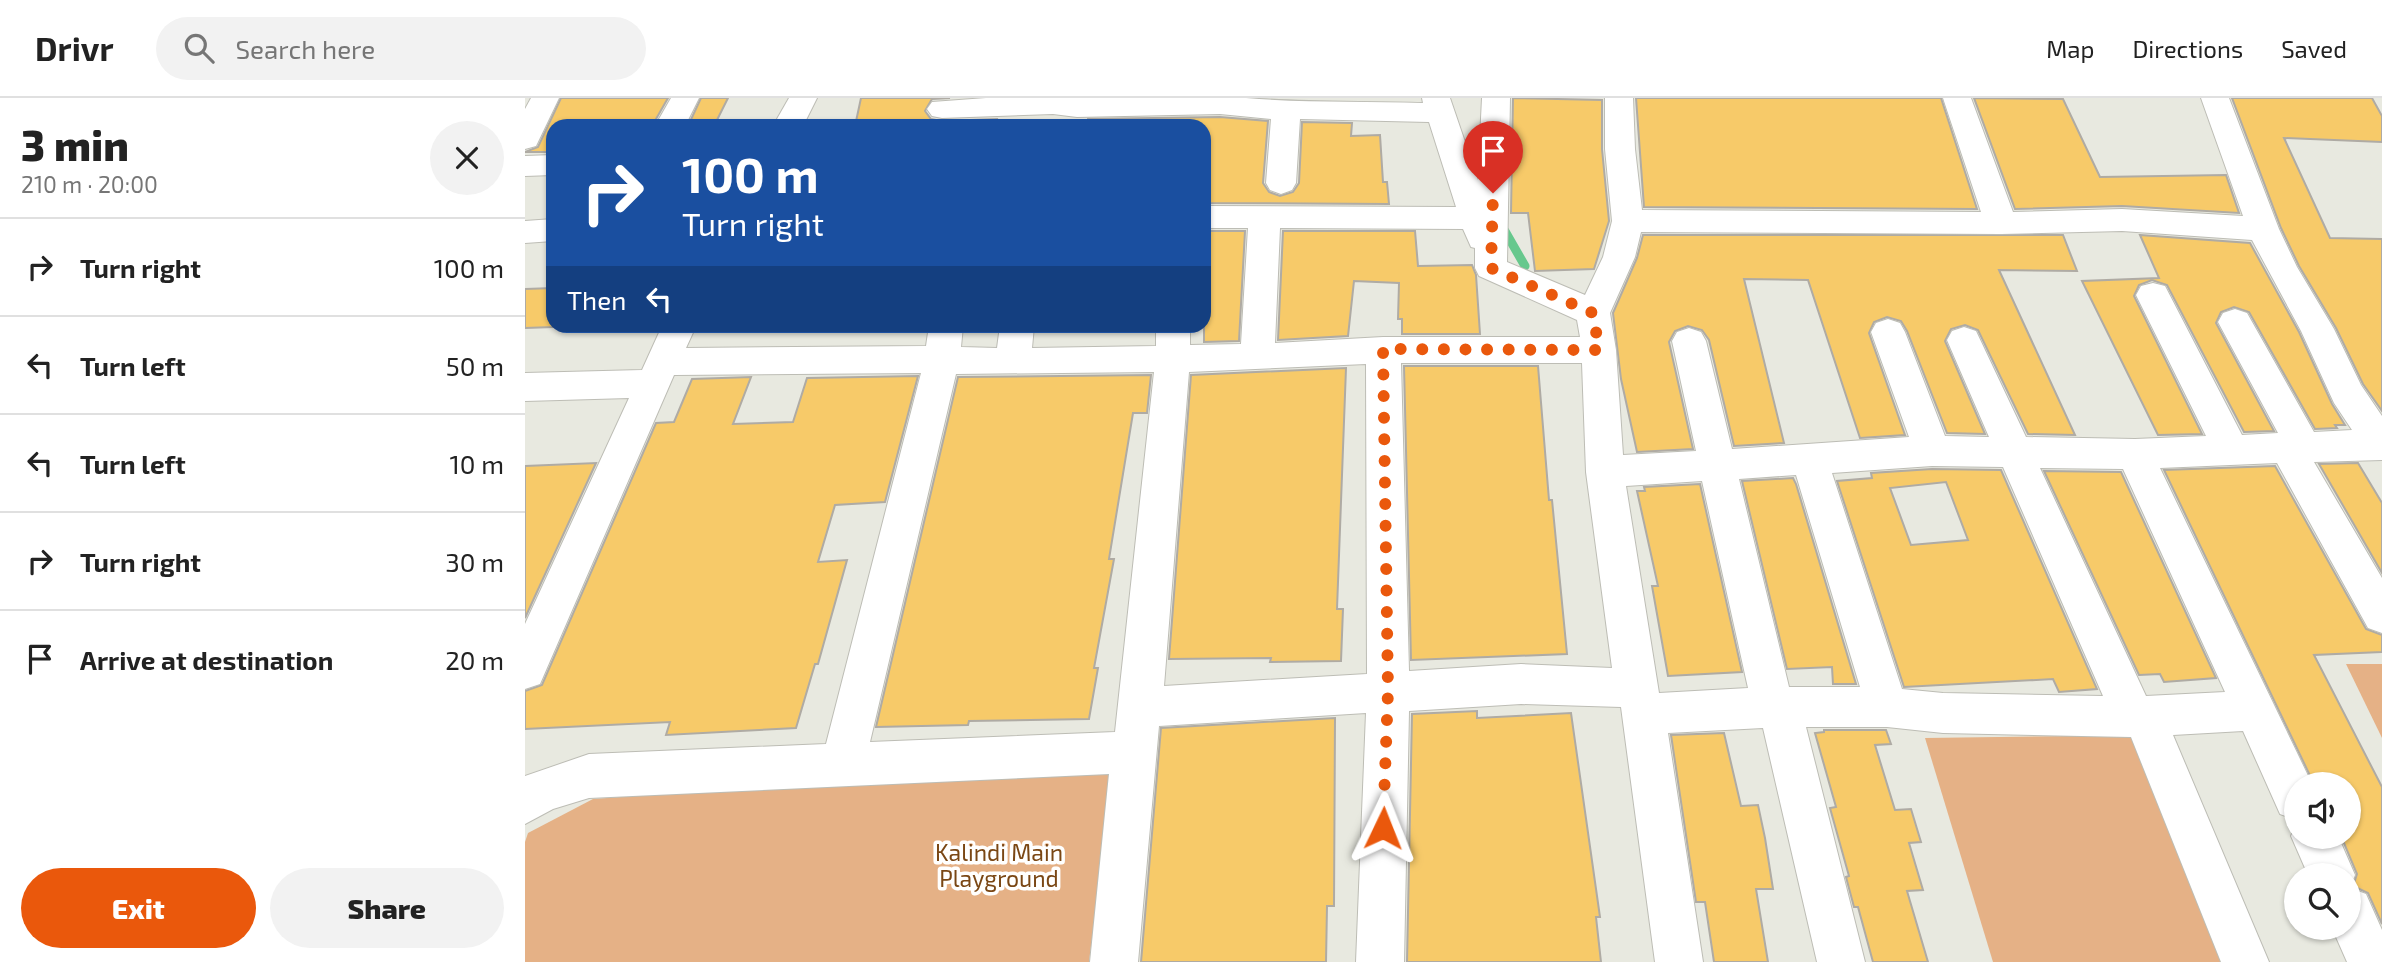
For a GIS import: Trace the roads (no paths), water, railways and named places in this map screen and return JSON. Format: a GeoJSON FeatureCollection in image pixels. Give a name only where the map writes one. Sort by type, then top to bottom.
{"type":"FeatureCollection","features":[{"type":"Feature","properties":{"kind":"street"},"geometry":{"type":"LineString","coordinates":[[525,139],[545,98]]}},
{"type":"Feature","properties":{"kind":"street"},"geometry":{"type":"LineString","coordinates":[[674,119],[685,98]]}},
{"type":"Feature","properties":{"kind":"street"},"geometry":{"type":"LineString","coordinates":[[792,119],[803,98]]}},
{"type":"Feature","properties":{"kind":"street"},"geometry":{"type":"LineString","coordinates":[[1491,268],[1478,222],[1493,193],[1496,98]]}},
{"type":"Feature","properties":{"kind":"street"},"geometry":{"type":"LineString","coordinates":[[1619,98],[1620,149],[1628,221],[1596,332],[1605,472],[1679,962]]}},
{"type":"Feature","properties":{"kind":"street"},"geometry":{"type":"LineString","coordinates":[[1957,98],[2001,223]]}},
{"type":"Feature","properties":{"kind":"street"},"geometry":{"type":"LineString","coordinates":[[2215,98],[2263,229],[2282,269],[2317,329],[2347,393],[2382,444]]}},
{"type":"Feature","properties":{"kind":"street"},"geometry":{"type":"LineString","coordinates":[[942,111],[1053,105],[1075,117],[1176,117],[1220,102],[1302,106],[1439,105],[1491,268],[1596,332]]}},
{"type":"Feature","properties":{"kind":"street"},"geometry":{"type":"LineString","coordinates":[[1281,183],[1302,106]]}},
{"type":"Feature","properties":{"kind":"street"},"geometry":{"type":"LineString","coordinates":[[525,166],[546,165]]}},
{"type":"Feature","properties":{"kind":"street"},"geometry":{"type":"LineString","coordinates":[[1211,217],[1478,222]]}},
{"type":"Feature","properties":{"kind":"street"},"geometry":{"type":"LineString","coordinates":[[1257,358],[1265,217]]}},
{"type":"Feature","properties":{"kind":"street"},"geometry":{"type":"LineString","coordinates":[[1628,221],[2001,223],[2122,220],[2263,229]]}},
{"type":"Feature","properties":{"kind":"street"},"geometry":{"type":"LineString","coordinates":[[525,232],[546,230]]}},
{"type":"Feature","properties":{"kind":"street"},"geometry":{"type":"LineString","coordinates":[[2153,295],[2231,450]]}},
{"type":"Feature","properties":{"kind":"street"},"geometry":{"type":"LineString","coordinates":[[2235,322],[2382,615]]}},
{"type":"Feature","properties":{"kind":"street"},"geometry":{"type":"LineString","coordinates":[[525,387],[944,343],[1013,362],[1173,342],[1257,358],[1596,332]]}},
{"type":"Feature","properties":{"kind":"street"},"geometry":{"type":"LineString","coordinates":[[1888,332],[1932,451]]}},
{"type":"Feature","properties":{"kind":"street"},"geometry":{"type":"LineString","coordinates":[[525,670],[675,333]]}},
{"type":"Feature","properties":{"kind":"street"},"geometry":{"type":"LineString","coordinates":[[1013,362],[1016,333]]}},
{"type":"Feature","properties":{"kind":"street"},"geometry":{"type":"LineString","coordinates":[[1964,340],[2139,717],[2245,962]]}},
{"type":"Feature","properties":{"kind":"street"},"geometry":{"type":"LineString","coordinates":[[1689,341],[1841,962]]}},
{"type":"Feature","properties":{"kind":"street"},"geometry":{"type":"LineString","coordinates":[[1114,962],[1133,752],[1141,707],[1173,342]]}},
{"type":"Feature","properties":{"kind":"street"},"geometry":{"type":"LineString","coordinates":[[843,765],[944,343]]}},
{"type":"Feature","properties":{"kind":"street"},"geometry":{"type":"LineString","coordinates":[[1380,962],[1388,691],[1383,349]]}},
{"type":"Feature","properties":{"kind":"street"},"geometry":{"type":"LineString","coordinates":[[1605,472],[1932,451],[2015,450],[2135,454],[2382,444]]}},
{"type":"Feature","properties":{"kind":"street"},"geometry":{"type":"LineString","coordinates":[[2135,454],[2284,772]]}},
{"type":"Feature","properties":{"kind":"street"},"geometry":{"type":"LineString","coordinates":[[1809,458],[1887,707]]}},
{"type":"Feature","properties":{"kind":"street"},"geometry":{"type":"LineString","coordinates":[[1141,707],[1521,684],[1640,701],[1777,707],[1887,707],[1943,713],[2139,717],[2255,709]]}},
{"type":"Feature","properties":{"kind":"street"},"geometry":{"type":"LineString","coordinates":[[525,802],[541,792],[589,776],[1133,752]]}},
{"type":"Feature","properties":{"kind":"street"},"geometry":{"type":"LineString","coordinates":[[2361,938],[2372,962]]}},
{"type":"Feature","properties":{"kind":"waterway"},"geometry":{"type":"LineString","coordinates":[[1502,226],[1525,266]]}},
{"type":"Feature","properties":{"kind":"park label","name":"Kalindi Main Playground"},"geometry":{"type":"Point","coordinates":[999,866]}}]}
